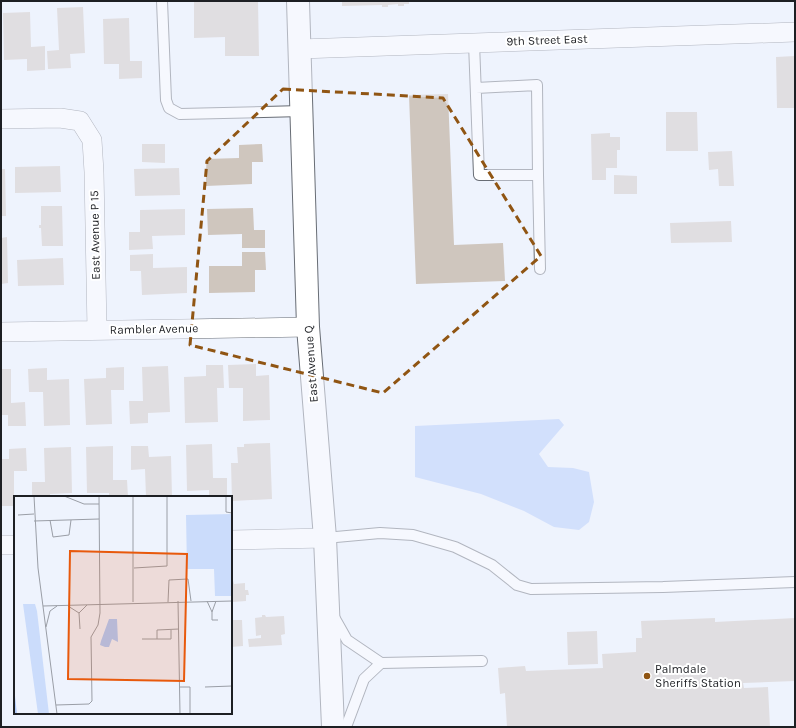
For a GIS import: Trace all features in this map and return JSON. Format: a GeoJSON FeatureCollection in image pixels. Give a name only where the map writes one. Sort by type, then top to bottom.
{"type":"FeatureCollection","features":[{"type":"Feature","properties":{"kind":"main road","name":"East Avenue Q"},"geometry":{"type":"LineString","coordinates":[[298,1],[308,327],[325,538],[333,727]]}},
{"type":"Feature","properties":{"kind":"street","name":"9th Street East"},"geometry":{"type":"LineString","coordinates":[[300,49],[795,32]]}},
{"type":"Feature","properties":{"kind":"street","name":"East Avenue P 15"},"geometry":{"type":"LineString","coordinates":[[1,119],[60,118],[80,121],[92,140],[94,172],[96,330]]}},
{"type":"Feature","properties":{"kind":"street","name":"Rambler Avenue"},"geometry":{"type":"LineString","coordinates":[[1,332],[308,327]]}},
{"type":"Feature","properties":{"kind":"street"},"geometry":{"type":"LineString","coordinates":[[232,540],[325,538]]}},
{"type":"Feature","properties":{"kind":"street"},"geometry":{"type":"LineString","coordinates":[[1,545],[14,545]]}},
{"type":"Feature","properties":{"kind":"lane"},"geometry":{"type":"LineString","coordinates":[[162,1],[166,100],[169,108],[180,114],[302,111]]}},
{"type":"Feature","properties":{"kind":"lane"},"geometry":{"type":"LineString","coordinates":[[474,42],[479,175],[538,174]]}},
{"type":"Feature","properties":{"kind":"lane"},"geometry":{"type":"LineString","coordinates":[[476,88],[537,85],[540,269]]}},
{"type":"Feature","properties":{"kind":"lane"},"geometry":{"type":"LineString","coordinates":[[325,538],[380,533],[413,535],[456,547],[492,565],[516,585],[531,589],[671,587],[795,582]]}},
{"type":"Feature","properties":{"kind":"lane"},"geometry":{"type":"LineString","coordinates":[[327,603],[336,624],[348,640],[381,663],[482,660]]}},
{"type":"Feature","properties":{"kind":"lane"},"geometry":{"type":"LineString","coordinates":[[346,727],[364,679],[381,663]]}},
{"type":"Feature","properties":{"kind":"highlighted area"},"geometry":{"type":"Polygon","coordinates":[[[283,89],[443,98],[541,256],[383,393],[190,345],[207,161],[283,89]]]}},
{"type":"Feature","properties":{"kind":"water"},"geometry":{"type":"Polygon","coordinates":[[[559,419],[564,425],[539,454],[548,467],[573,468],[589,472],[594,502],[589,522],[579,530],[554,527],[524,511],[481,494],[415,477],[415,426],[559,419]]]}},
{"type":"Feature","properties":{"kind":"building"},"geometry":{"type":"Polygon","coordinates":[[[194,1],[258,1],[259,56],[225,56],[225,37],[194,38],[194,1]]]}},
{"type":"Feature","properties":{"kind":"building"},"geometry":{"type":"Polygon","coordinates":[[[342,1],[409,1],[409,4],[404,4],[404,6],[398,6],[398,4],[388,5],[388,7],[382,7],[382,5],[342,6],[342,1]]]}},
{"type":"Feature","properties":{"kind":"building"},"geometry":{"type":"Polygon","coordinates":[[[83,7],[85,53],[70,54],[71,68],[48,69],[47,51],[59,50],[57,8],[83,7]]]}},
{"type":"Feature","properties":{"kind":"building"},"geometry":{"type":"Polygon","coordinates":[[[30,12],[31,47],[45,46],[45,70],[27,71],[27,59],[4,60],[3,13],[30,12]]]}},
{"type":"Feature","properties":{"kind":"building"},"geometry":{"type":"Polygon","coordinates":[[[129,18],[130,61],[142,61],[142,78],[119,79],[119,64],[104,64],[103,19],[129,18]]]}},
{"type":"Feature","properties":{"kind":"building"},"geometry":{"type":"Polygon","coordinates":[[[795,56],[795,108],[777,108],[776,57],[795,56]]]}},
{"type":"Feature","properties":{"kind":"building"},"geometry":{"type":"Polygon","coordinates":[[[448,94],[454,245],[503,243],[505,281],[416,284],[409,95],[448,94]]]}},
{"type":"Feature","properties":{"kind":"building"},"geometry":{"type":"Polygon","coordinates":[[[666,112],[697,112],[698,151],[666,151],[666,112]]]}},
{"type":"Feature","properties":{"kind":"building"},"geometry":{"type":"Polygon","coordinates":[[[610,133],[610,137],[620,137],[620,150],[617,150],[617,168],[606,168],[606,180],[592,180],[591,134],[610,133]]]}},
{"type":"Feature","properties":{"kind":"building"},"geometry":{"type":"Polygon","coordinates":[[[142,144],[165,144],[165,163],[142,162],[142,144]]]}},
{"type":"Feature","properties":{"kind":"building"},"geometry":{"type":"Polygon","coordinates":[[[262,144],[263,162],[252,162],[252,184],[206,186],[206,159],[239,158],[239,145],[262,144]]]}},
{"type":"Feature","properties":{"kind":"building"},"geometry":{"type":"Polygon","coordinates":[[[732,151],[734,186],[719,186],[718,169],[709,170],[708,152],[732,151]]]}},
{"type":"Feature","properties":{"kind":"building"},"geometry":{"type":"Polygon","coordinates":[[[60,166],[61,192],[15,193],[15,167],[60,166]]]}},
{"type":"Feature","properties":{"kind":"building"},"geometry":{"type":"Polygon","coordinates":[[[179,168],[180,195],[135,196],[134,169],[179,168]]]}},
{"type":"Feature","properties":{"kind":"building"},"geometry":{"type":"Polygon","coordinates":[[[1,169],[5,169],[6,216],[1,216],[1,169]]]}},
{"type":"Feature","properties":{"kind":"building"},"geometry":{"type":"Polygon","coordinates":[[[614,175],[637,176],[637,194],[614,194],[614,175]]]}},
{"type":"Feature","properties":{"kind":"building"},"geometry":{"type":"Polygon","coordinates":[[[41,206],[62,206],[63,246],[42,246],[41,228],[39,228],[39,225],[41,225],[41,206]]]}},
{"type":"Feature","properties":{"kind":"building"},"geometry":{"type":"Polygon","coordinates":[[[253,208],[254,230],[265,230],[265,248],[242,248],[242,234],[208,235],[207,209],[253,208]]]}},
{"type":"Feature","properties":{"kind":"building"},"geometry":{"type":"Polygon","coordinates":[[[185,209],[185,235],[152,236],[153,249],[129,250],[129,232],[140,232],[140,210],[185,209]]]}},
{"type":"Feature","properties":{"kind":"building"},"geometry":{"type":"Polygon","coordinates":[[[731,221],[732,242],[671,243],[670,223],[731,221]]]}},
{"type":"Feature","properties":{"kind":"building"},"geometry":{"type":"Polygon","coordinates":[[[7,237],[8,283],[1,284],[1,238],[7,237]]]}},
{"type":"Feature","properties":{"kind":"building"},"geometry":{"type":"Polygon","coordinates":[[[242,252],[265,252],[266,270],[255,270],[255,292],[209,293],[209,266],[242,266],[242,252]]]}},
{"type":"Feature","properties":{"kind":"building"},"geometry":{"type":"Polygon","coordinates":[[[153,254],[153,268],[187,267],[187,293],[142,295],[141,271],[130,271],[130,255],[153,254]]]}},
{"type":"Feature","properties":{"kind":"building"},"geometry":{"type":"Polygon","coordinates":[[[63,258],[64,285],[18,286],[17,260],[63,258]]]}},
{"type":"Feature","properties":{"kind":"building"},"geometry":{"type":"Polygon","coordinates":[[[256,364],[256,376],[269,375],[270,420],[243,421],[243,388],[229,388],[228,365],[256,364]]]}},
{"type":"Feature","properties":{"kind":"building"},"geometry":{"type":"Polygon","coordinates":[[[206,365],[223,365],[224,388],[217,388],[218,422],[185,423],[184,377],[206,376],[206,365]]]}},
{"type":"Feature","properties":{"kind":"building"},"geometry":{"type":"Polygon","coordinates":[[[168,366],[170,412],[148,413],[148,423],[130,424],[129,401],[143,401],[142,367],[168,366]]]}},
{"type":"Feature","properties":{"kind":"building"},"geometry":{"type":"Polygon","coordinates":[[[124,367],[124,390],[111,390],[112,424],[86,425],[84,379],[106,378],[106,368],[124,367]]]}},
{"type":"Feature","properties":{"kind":"building"},"geometry":{"type":"Polygon","coordinates":[[[47,368],[47,380],[69,379],[70,425],[44,426],[43,392],[29,392],[28,369],[47,368]]]}},
{"type":"Feature","properties":{"kind":"building"},"geometry":{"type":"Polygon","coordinates":[[[1,369],[11,369],[11,403],[25,402],[26,426],[8,426],[8,415],[1,415],[1,369]]]}},
{"type":"Feature","properties":{"kind":"building"},"geometry":{"type":"Polygon","coordinates":[[[270,443],[272,499],[232,501],[231,463],[238,463],[237,447],[244,447],[244,444],[270,443]]]}},
{"type":"Feature","properties":{"kind":"building"},"geometry":{"type":"Polygon","coordinates":[[[212,444],[213,478],[227,478],[227,496],[209,496],[209,490],[187,491],[186,445],[212,444]]]}},
{"type":"Feature","properties":{"kind":"building"},"geometry":{"type":"Polygon","coordinates":[[[113,446],[113,480],[127,480],[128,496],[109,496],[109,493],[87,493],[86,447],[113,446]]]}},
{"type":"Feature","properties":{"kind":"building"},"geometry":{"type":"Polygon","coordinates":[[[131,446],[148,446],[149,457],[171,456],[172,496],[146,496],[145,469],[131,470],[131,446]]]}},
{"type":"Feature","properties":{"kind":"building"},"geometry":{"type":"Polygon","coordinates":[[[71,447],[72,493],[50,494],[50,496],[32,496],[32,482],[45,482],[44,448],[71,447]]]}},
{"type":"Feature","properties":{"kind":"building"},"geometry":{"type":"Polygon","coordinates":[[[26,448],[27,471],[14,471],[14,506],[1,506],[1,459],[9,459],[9,449],[26,448]]]}},
{"type":"Feature","properties":{"kind":"building"},"geometry":{"type":"Polygon","coordinates":[[[232,580],[234,584],[245,583],[245,590],[248,590],[249,595],[246,595],[246,601],[233,602],[232,580]]]}},
{"type":"Feature","properties":{"kind":"building"},"geometry":{"type":"Polygon","coordinates":[[[262,615],[265,615],[266,617],[284,616],[285,634],[281,635],[282,645],[249,647],[248,639],[261,638],[261,635],[256,636],[255,618],[262,617],[262,615]]]}},
{"type":"Feature","properties":{"kind":"building","name":"Palmdale Sheriffs Station"},"geometry":{"type":"Polygon","coordinates":[[[715,618],[715,622],[795,618],[795,681],[743,683],[744,688],[768,687],[770,727],[507,727],[505,693],[500,694],[498,668],[525,666],[526,671],[603,668],[602,654],[636,652],[636,638],[642,638],[641,621],[715,618]]]}},
{"type":"Feature","properties":{"kind":"building"},"geometry":{"type":"Polygon","coordinates":[[[232,620],[242,620],[243,646],[232,647],[232,620]]]}},
{"type":"Feature","properties":{"kind":"building"},"geometry":{"type":"Polygon","coordinates":[[[597,631],[598,664],[568,665],[567,632],[597,631]]]}},
{"type":"Feature","properties":{"kind":"place","name":"Palmdale Sheriffs Station"},"geometry":{"type":"Point","coordinates":[647,676]}}]}
